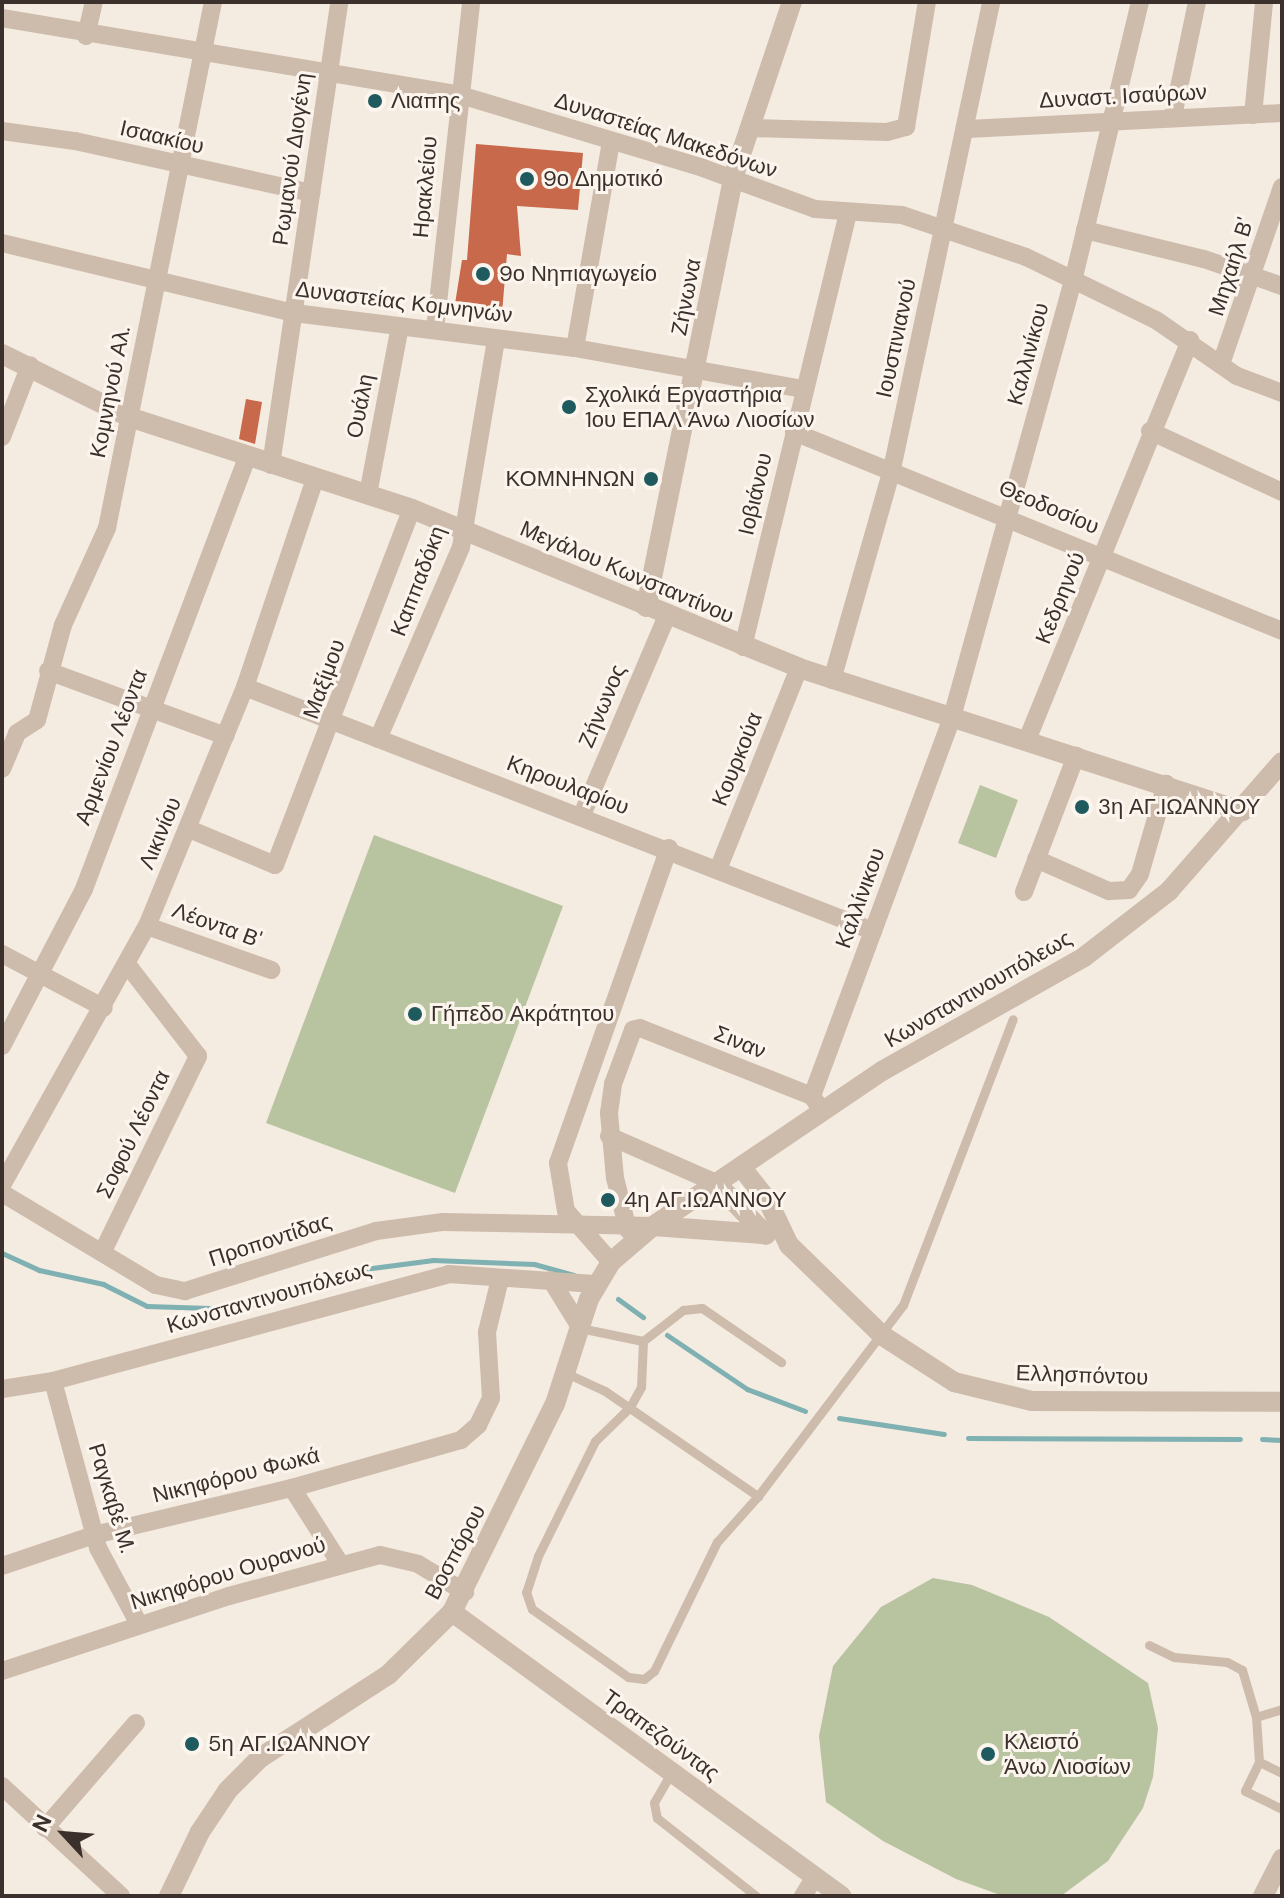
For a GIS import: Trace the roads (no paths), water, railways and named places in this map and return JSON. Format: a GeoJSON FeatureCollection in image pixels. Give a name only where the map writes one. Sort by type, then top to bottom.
{"type":"FeatureCollection","features":[{"type":"Feature","properties":{"kind":"street"},"geometry":{"type":"LineString","coordinates":[[86,36],[94,2]]}},
{"type":"Feature","properties":{"kind":"street","name":"Κομνηνού Αλ."},"geometry":{"type":"LineString","coordinates":[[2,769],[10,730],[37,720],[48,671],[107,528],[213,2]]}},
{"type":"Feature","properties":{"kind":"street","name":"Ρωμανού Διογένη"},"geometry":{"type":"LineString","coordinates":[[271,465],[339,2]]}},
{"type":"Feature","properties":{"kind":"street","name":"Ηρακλείου"},"geometry":{"type":"LineString","coordinates":[[435,330],[457,94],[471,2]]}},
{"type":"Feature","properties":{"kind":"street","name":"Ζήνωνα"},"geometry":{"type":"LineString","coordinates":[[646,607],[733,178],[793,2]]}},
{"type":"Feature","properties":{"kind":"street"},"geometry":{"type":"LineString","coordinates":[[751,128],[887,132],[906,127],[927,2]]}},
{"type":"Feature","properties":{"kind":"street","name":"Ιουστινιανού"},"geometry":{"type":"LineString","coordinates":[[832,680],[892,469],[967,129],[991,2]]}},
{"type":"Feature","properties":{"kind":"street","name":"Καλλινίκου"},"geometry":{"type":"LineString","coordinates":[[952,717],[1073,281],[1140,2]]}},
{"type":"Feature","properties":{"kind":"street"},"geometry":{"type":"LineString","coordinates":[[1173,116],[1197,2]]}},
{"type":"Feature","properties":{"kind":"street"},"geometry":{"type":"LineString","coordinates":[[1253,115],[1264,2]]}},
{"type":"Feature","properties":{"kind":"street","name":"Δυναστείας Μακεδόνων"},"geometry":{"type":"LineString","coordinates":[[2,18],[86,36],[203,49],[457,94],[733,178],[815,209],[902,215],[944,228],[1073,281],[1190,340],[1222,361],[1237,376],[1282,393]]}},
{"type":"Feature","properties":{"kind":"street","name":"Δυναστ. Ισαύρων"},"geometry":{"type":"LineString","coordinates":[[967,129],[1111,118],[1282,113]]}},
{"type":"Feature","properties":{"kind":"street","name":"Ισαακίου"},"geometry":{"type":"LineString","coordinates":[[2,131],[75,141],[311,193]]}},
{"type":"Feature","properties":{"kind":"street"},"geometry":{"type":"LineString","coordinates":[[575,348],[611,142]]}},
{"type":"Feature","properties":{"kind":"street","name":"Μηχαήλ Β'"},"geometry":{"type":"LineString","coordinates":[[1222,361],[1255,274],[1282,187]]}},
{"type":"Feature","properties":{"kind":"street","name":"Ιοβιάνου"},"geometry":{"type":"LineString","coordinates":[[743,647],[848,212]]}},
{"type":"Feature","properties":{"kind":"street"},"geometry":{"type":"LineString","coordinates":[[1085,230],[1255,274],[1282,286]]}},
{"type":"Feature","properties":{"kind":"street","name":"Δυναστείας Κομνηνών"},"geometry":{"type":"LineString","coordinates":[[2,243],[294,313],[575,348],[697,367],[804,389]]}},
{"type":"Feature","properties":{"kind":"street","name":"Ουάλη"},"geometry":{"type":"LineString","coordinates":[[368,494],[400,327]]}},
{"type":"Feature","properties":{"kind":"street","name":"Καππαδόκη"},"geometry":{"type":"LineString","coordinates":[[378,739],[459,555],[496,339]]}},
{"type":"Feature","properties":{"kind":"street","name":"Κεδρηνού"},"geometry":{"type":"LineString","coordinates":[[1027,740],[1150,431],[1190,340]]}},
{"type":"Feature","properties":{"kind":"street","name":"Μεγάλου Κωνσταντίνου"},"geometry":{"type":"LineString","coordinates":[[2,354],[30,365],[129,417],[412,509],[799,668],[1243,811]]}},
{"type":"Feature","properties":{"kind":"street"},"geometry":{"type":"LineString","coordinates":[[2,437],[30,365]]}},
{"type":"Feature","properties":{"kind":"street"},"geometry":{"type":"LineString","coordinates":[[1150,431],[1282,492]]}},
{"type":"Feature","properties":{"kind":"street","name":"Θεοδοσίου"},"geometry":{"type":"LineString","coordinates":[[794,432],[1008,515],[1282,631]]}},
{"type":"Feature","properties":{"kind":"street","name":"Αρμενίου Λέοντα"},"geometry":{"type":"LineString","coordinates":[[2,1046],[43,973],[84,889],[247,457]]}},
{"type":"Feature","properties":{"kind":"street","name":"Λικινίου"},"geometry":{"type":"LineString","coordinates":[[2,1185],[104,1008],[147,926],[245,687],[315,479]]}},
{"type":"Feature","properties":{"kind":"street","name":"Μαξίμου"},"geometry":{"type":"LineString","coordinates":[[189,829],[275,865],[334,723],[412,509]]}},
{"type":"Feature","properties":{"kind":"street","name":"Ζήνωνος"},"geometry":{"type":"LineString","coordinates":[[582,815],[667,616]]}},
{"type":"Feature","properties":{"kind":"street","name":"Κουρκούα"},"geometry":{"type":"LineString","coordinates":[[719,867],[799,668]]}},
{"type":"Feature","properties":{"kind":"street"},"geometry":{"type":"LineString","coordinates":[[48,671],[226,736]]}},
{"type":"Feature","properties":{"kind":"street","name":"Κηρουλαρίου"},"geometry":{"type":"LineString","coordinates":[[245,687],[719,867],[873,931]]}},
{"type":"Feature","properties":{"kind":"street","name":"Καλλίνικου"},"geometry":{"type":"LineString","coordinates":[[817,1104],[873,931],[952,717]]}},
{"type":"Feature","properties":{"kind":"street"},"geometry":{"type":"LineString","coordinates":[[1024,892],[1076,756]]}},
{"type":"Feature","properties":{"kind":"street","name":"Κωνσταντινουπόλεως"},"geometry":{"type":"LineString","coordinates":[[716,1183],[742,1168],[817,1104],[882,1071],[1084,957],[1169,891],[1243,811],[1282,762]]}},
{"type":"Feature","properties":{"kind":"street"},"geometry":{"type":"LineString","coordinates":[[1036,859],[1109,891],[1129,890],[1140,874],[1166,784]]}},
{"type":"Feature","properties":{"kind":"street"},"geometry":{"type":"LineString","coordinates":[[611,1262],[578,1227],[563,1200],[561,1147],[669,848]]}},
{"type":"Feature","properties":{"kind":"street","name":"Λέοντα Β'"},"geometry":{"type":"LineString","coordinates":[[147,926],[271,970]]}},
{"type":"Feature","properties":{"kind":"street"},"geometry":{"type":"LineString","coordinates":[[2,954],[104,1008]]}},
{"type":"Feature","properties":{"kind":"street","name":"Σοφού Λέοντα"},"geometry":{"type":"LineString","coordinates":[[103,1251],[198,1056],[127,964]]}},
{"type":"Feature","properties":{"kind":"street","name":"Σιναν"},"geometry":{"type":"LineString","coordinates":[[609,1136],[613,1084],[633,1030],[640,1028],[817,1104]]}},
{"type":"Feature","properties":{"kind":"street"},"geometry":{"type":"LineString","coordinates":[[609,1136],[716,1183]]}},
{"type":"Feature","properties":{"kind":"street"},"geometry":{"type":"LineString","coordinates":[[609,1136],[628,1230]]}},
{"type":"Feature","properties":{"kind":"street","name":"Ελλησπόντου"},"geometry":{"type":"LineString","coordinates":[[742,1168],[768,1201],[789,1245],[883,1336],[954,1382],[1005,1397],[1282,1402]]}},
{"type":"Feature","properties":{"kind":"street","name":"Ελλησπόντου"},"geometry":{"type":"LineString","coordinates":[[716,1183],[763,1234],[789,1245]]}},
{"type":"Feature","properties":{"kind":"street","name":"Βοσπόρου"},"geometry":{"type":"LineString","coordinates":[[169,1896],[200,1832],[228,1790],[260,1758],[388,1675],[452,1612],[465,1592],[566,1373],[595,1284],[611,1262],[653,1226],[716,1183]]}},
{"type":"Feature","properties":{"kind":"street","name":"Προποντίδας"},"geometry":{"type":"LineString","coordinates":[[2,1193],[156,1285],[185,1291],[376,1231],[443,1222],[628,1230],[653,1226]]}},
{"type":"Feature","properties":{"kind":"street"},"geometry":{"type":"LineString","coordinates":[[653,1226],[763,1234]]}},
{"type":"Feature","properties":{"kind":"street","name":"Κωνσταντινουπόλεως"},"geometry":{"type":"LineString","coordinates":[[2,1389],[53,1381],[449,1274],[595,1284]]}},
{"type":"Feature","properties":{"kind":"street","name":"Νικηφόρου Φωκά"},"geometry":{"type":"LineString","coordinates":[[2,1566],[94,1535],[292,1488],[450,1443],[478,1425],[491,1398],[487,1332],[500,1279]]}},
{"type":"Feature","properties":{"kind":"street"},"geometry":{"type":"LineString","coordinates":[[551,1280],[580,1327]]}},
{"type":"Feature","properties":{"kind":"street","name":"Ραγκαβέ Μ."},"geometry":{"type":"LineString","coordinates":[[53,1381],[94,1535],[139,1624]]}},
{"type":"Feature","properties":{"kind":"street"},"geometry":{"type":"LineString","coordinates":[[292,1488],[341,1565]]}},
{"type":"Feature","properties":{"kind":"street","name":"Νικηφόρου Ουρανού"},"geometry":{"type":"LineString","coordinates":[[2,1671],[139,1624],[380,1555],[401,1559],[465,1592]]}},
{"type":"Feature","properties":{"kind":"street","name":"Τραπεζούντας"},"geometry":{"type":"LineString","coordinates":[[452,1612],[842,1896]]}},
{"type":"Feature","properties":{"kind":"street"},"geometry":{"type":"LineString","coordinates":[[45,1828],[136,1723]]}},
{"type":"Feature","properties":{"kind":"street"},"geometry":{"type":"LineString","coordinates":[[2,1786],[121,1896]]}},
{"type":"Feature","properties":{"kind":"street"},"geometry":{"type":"LineString","coordinates":[[1263,1896],[1282,1859]]}},
{"type":"Feature","properties":{"kind":"street"},"geometry":{"type":"LineString","coordinates":[[803,1896],[815,1877]]}},
{"type":"Feature","properties":{"kind":"lane"},"geometry":{"type":"LineString","coordinates":[[781,1362],[702,1308],[683,1310],[643,1341],[641,1387],[630,1407],[595,1441],[538,1556],[525,1597],[532,1609],[628,1677],[644,1679],[654,1671],[717,1542],[758,1496],[853,1367],[883,1336],[903,1305],[1013,1019]]}},
{"type":"Feature","properties":{"kind":"lane"},"geometry":{"type":"LineString","coordinates":[[580,1327],[643,1341]]}},
{"type":"Feature","properties":{"kind":"lane"},"geometry":{"type":"LineString","coordinates":[[566,1373],[630,1407],[758,1496]]}},
{"type":"Feature","properties":{"kind":"lane"},"geometry":{"type":"LineString","coordinates":[[1149,1645],[1185,1660],[1236,1666],[1246,1677],[1256,1717],[1259,1762],[1245,1791],[1282,1809]]}},
{"type":"Feature","properties":{"kind":"lane"},"geometry":{"type":"LineString","coordinates":[[1256,1717],[1282,1709]]}},
{"type":"Feature","properties":{"kind":"lane"},"geometry":{"type":"LineString","coordinates":[[1259,1762],[1282,1773]]}},
{"type":"Feature","properties":{"kind":"lane"},"geometry":{"type":"LineString","coordinates":[[671,1773],[654,1803],[657,1818],[756,1896]]}},
{"type":"Feature","properties":{"kind":"waterway"},"geometry":{"type":"LineString","coordinates":[[2,1253],[39,1270],[103,1284],[147,1306],[240,1309],[349,1271],[433,1260],[534,1264],[574,1275]]}},
{"type":"Feature","properties":{"kind":"waterway"},"geometry":{"type":"LineString","coordinates":[[618,1299],[643,1317]]}},
{"type":"Feature","properties":{"kind":"waterway"},"geometry":{"type":"LineString","coordinates":[[667,1335],[747,1389],[805,1411]]}},
{"type":"Feature","properties":{"kind":"waterway"},"geometry":{"type":"LineString","coordinates":[[839,1418],[944,1434]]}},
{"type":"Feature","properties":{"kind":"waterway"},"geometry":{"type":"LineString","coordinates":[[968,1438],[1240,1439]]}},
{"type":"Feature","properties":{"kind":"waterway"},"geometry":{"type":"LineString","coordinates":[[1262,1439],[1282,1440]]}},
{"type":"Feature","properties":{"kind":"place","name":"Λιαπης"},"geometry":{"type":"Point","coordinates":[375,101]}},
{"type":"Feature","properties":{"kind":"place","name":"9ο Δημοτικό"},"geometry":{"type":"Point","coordinates":[527,179]}},
{"type":"Feature","properties":{"kind":"place","name":"9ο Νηπιαγωγείο"},"geometry":{"type":"Point","coordinates":[483,274]}},
{"type":"Feature","properties":{"kind":"place","name":"Σχολικά Εργαστήρια 1ου ΕΠΑΛ Άνω Λιοσίων"},"geometry":{"type":"Point","coordinates":[569,407]}},
{"type":"Feature","properties":{"kind":"place","name":"ΚΟΜΝΗΝΩΝ"},"geometry":{"type":"Point","coordinates":[651,479]}},
{"type":"Feature","properties":{"kind":"place","name":"3η ΑΓ.ΙΩΑΝΝΟΥ"},"geometry":{"type":"Point","coordinates":[1082,807]}},
{"type":"Feature","properties":{"kind":"place","name":"Γήπεδο Ακράτητου"},"geometry":{"type":"Point","coordinates":[415,1014]}},
{"type":"Feature","properties":{"kind":"place","name":"4η ΑΓ.ΙΩΑΝΝΟΥ"},"geometry":{"type":"Point","coordinates":[608,1200]}},
{"type":"Feature","properties":{"kind":"place","name":"5η ΑΓ.ΙΩΑΝΝΟΥ"},"geometry":{"type":"Point","coordinates":[192,1744]}},
{"type":"Feature","properties":{"kind":"place","name":"Κλειστό Άνω Λιοσίων"},"geometry":{"type":"Point","coordinates":[988,1754]}}]}
